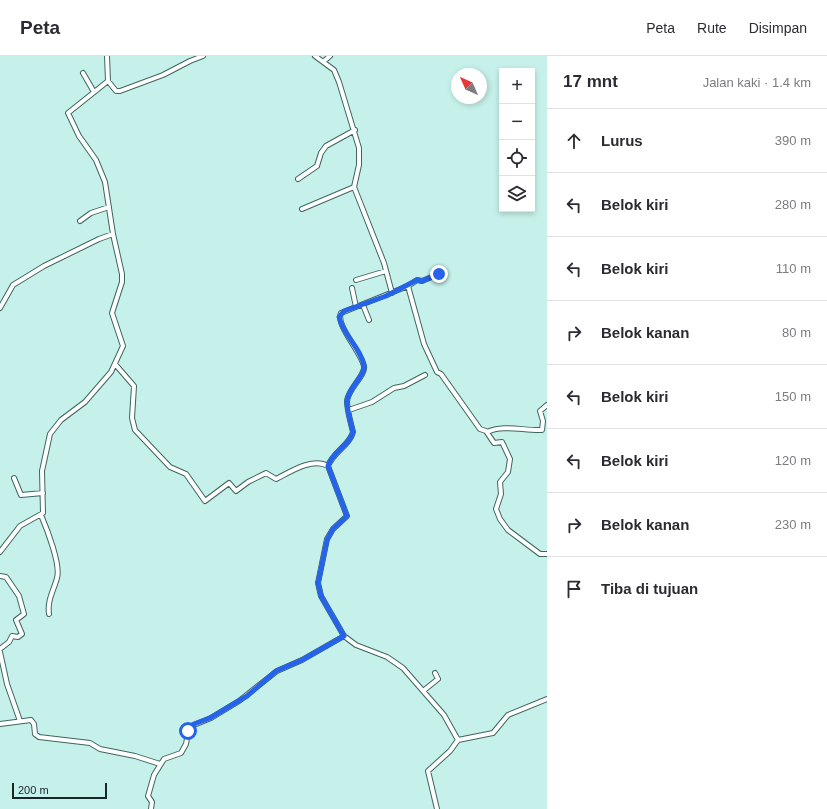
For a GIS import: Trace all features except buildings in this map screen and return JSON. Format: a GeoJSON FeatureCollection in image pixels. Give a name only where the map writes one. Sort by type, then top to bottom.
{"type":"FeatureCollection","features":[{"type":"Feature","properties":{"kind":"street"},"geometry":{"type":"LineString","coordinates":[[107,56],[108,81],[116,91],[120,91],[163,75],[203,56]]}},
{"type":"Feature","properties":{"kind":"street"},"geometry":{"type":"LineString","coordinates":[[315,56],[324,61],[337,75],[355,130],[360,157],[354,187],[386,271],[392,292]]}},
{"type":"Feature","properties":{"kind":"street"},"geometry":{"type":"LineString","coordinates":[[324,61],[330,56]]}},
{"type":"Feature","properties":{"kind":"street"},"geometry":{"type":"LineString","coordinates":[[83,73],[94,92]]}},
{"type":"Feature","properties":{"kind":"street"},"geometry":{"type":"LineString","coordinates":[[0,552],[20,526],[41,515],[44,510],[42,471],[44,454],[53,428],[85,402],[111,372],[123,346],[112,313],[113,304],[122,282],[122,274],[112,234],[109,207],[100,166],[80,136],[68,113],[108,81]]}},
{"type":"Feature","properties":{"kind":"street"},"geometry":{"type":"LineString","coordinates":[[298,179],[317,166],[323,149],[355,130]]}},
{"type":"Feature","properties":{"kind":"street"},"geometry":{"type":"LineString","coordinates":[[302,209],[354,187]]}},
{"type":"Feature","properties":{"kind":"street"},"geometry":{"type":"LineString","coordinates":[[80,221],[91,213],[109,207]]}},
{"type":"Feature","properties":{"kind":"street"},"geometry":{"type":"LineString","coordinates":[[0,308],[12,285],[44,266],[100,238],[112,234]]}},
{"type":"Feature","properties":{"kind":"street"},"geometry":{"type":"LineString","coordinates":[[356,280],[386,271]]}},
{"type":"Feature","properties":{"kind":"street"},"geometry":{"type":"LineString","coordinates":[[328,466],[337,452],[352,437],[353,432],[347,401],[355,382],[363,372],[364,366],[339,317],[344,311],[363,305],[408,286],[417,280],[422,281],[439,274]]}},
{"type":"Feature","properties":{"kind":"street"},"geometry":{"type":"LineString","coordinates":[[408,286],[424,344],[434,368],[480,430],[487,432],[503,427],[528,431],[542,430],[543,422],[540,411],[547,405]]}},
{"type":"Feature","properties":{"kind":"street"},"geometry":{"type":"LineString","coordinates":[[352,288],[356,307]]}},
{"type":"Feature","properties":{"kind":"street"},"geometry":{"type":"LineString","coordinates":[[363,305],[369,320]]}},
{"type":"Feature","properties":{"kind":"street"},"geometry":{"type":"LineString","coordinates":[[115,364],[134,386],[132,418],[135,430],[170,467],[186,474],[205,501],[229,483],[236,491],[242,486],[266,474],[276,479],[308,465],[323,463],[328,466],[347,516],[333,529],[327,540],[318,583],[321,596],[344,636],[356,645],[387,657],[397,663],[444,715],[458,740]]}},
{"type":"Feature","properties":{"kind":"street"},"geometry":{"type":"LineString","coordinates":[[349,410],[372,402],[394,388],[404,386],[425,375]]}},
{"type":"Feature","properties":{"kind":"street"},"geometry":{"type":"LineString","coordinates":[[487,432],[493,442],[503,444],[510,457],[508,472],[500,482],[501,494],[496,508],[498,514],[508,530],[542,555],[547,554]]}},
{"type":"Feature","properties":{"kind":"street"},"geometry":{"type":"LineString","coordinates":[[14,478],[21,495],[43,493]]}},
{"type":"Feature","properties":{"kind":"street"},"geometry":{"type":"LineString","coordinates":[[41,515],[49,533],[57,564],[57,578],[48,604],[49,614]]}},
{"type":"Feature","properties":{"kind":"street"},"geometry":{"type":"LineString","coordinates":[[0,576],[6,577],[16,593],[24,614],[16,620],[22,634],[18,637],[12,636],[0,651],[7,684],[20,721]]}},
{"type":"Feature","properties":{"kind":"street"},"geometry":{"type":"LineString","coordinates":[[151,809],[152,802],[148,793],[154,775],[164,759],[181,753],[186,744],[188,729],[194,724],[210,718],[239,701],[276,671],[302,660],[344,636]]}},
{"type":"Feature","properties":{"kind":"street"},"geometry":{"type":"LineString","coordinates":[[423,691],[438,679],[435,673]]}},
{"type":"Feature","properties":{"kind":"street"},"geometry":{"type":"LineString","coordinates":[[438,809],[428,771],[450,751],[458,740],[493,733],[508,715],[547,699]]}},
{"type":"Feature","properties":{"kind":"street"},"geometry":{"type":"LineString","coordinates":[[0,724],[31,720],[33,721],[35,734],[39,737],[90,743],[100,749],[135,756],[160,764]]}},
{"type":"Feature","properties":{"kind":"route"},"geometry":{"type":"LineString","coordinates":[[188,731],[189,727],[194,724],[210,718],[247,696],[276,671],[302,660],[344,636],[321,596],[318,583],[327,540],[333,529],[346,519],[347,516],[347,512],[330,474],[328,466],[337,452],[352,437],[353,432],[347,401],[355,382],[364,370],[364,366],[356,349],[339,317],[344,311],[386,296],[417,280],[422,281],[439,274]]}}]}
